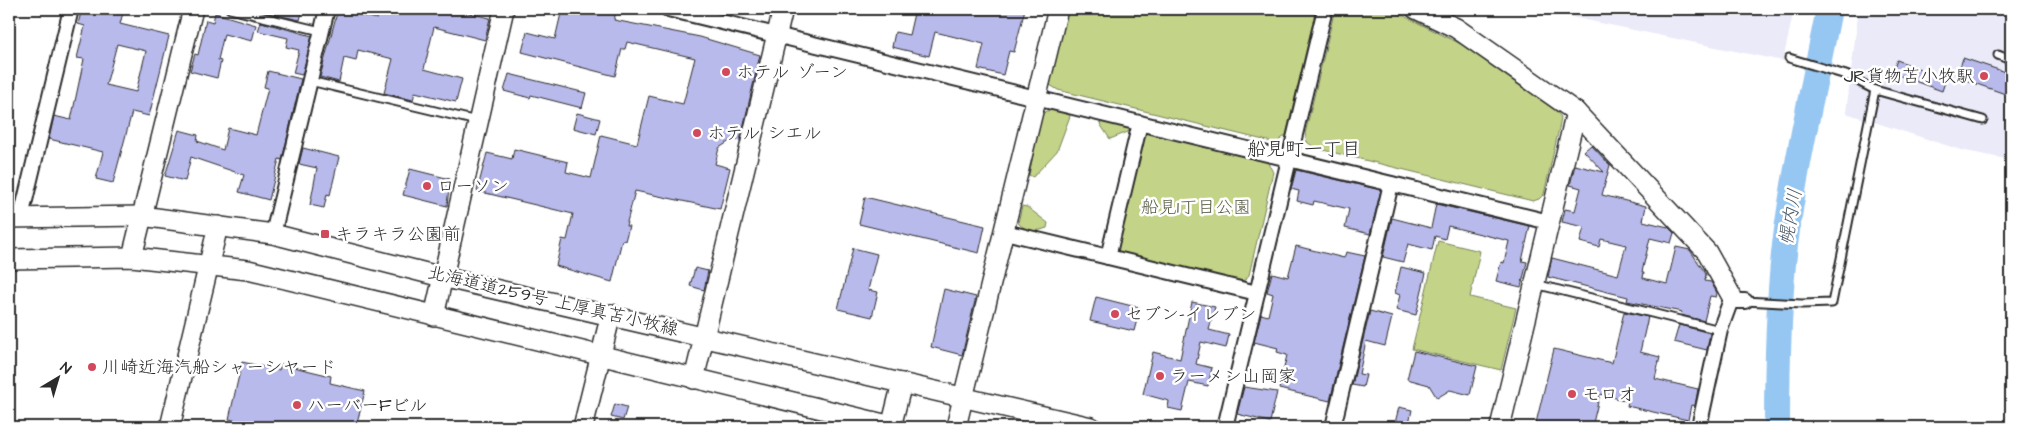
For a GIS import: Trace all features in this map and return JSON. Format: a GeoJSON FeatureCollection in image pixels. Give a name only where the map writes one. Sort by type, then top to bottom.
{"type":"FeatureCollection","features":[{"type":"Feature","properties":{"kind":"street"},"geometry":{"type":"LineString","coordinates":[[15,217],[71,9]]}},
{"type":"Feature","properties":{"kind":"street"},"geometry":{"type":"LineString","coordinates":[[132,257],[192,9]]}},
{"type":"Feature","properties":{"kind":"street"},"geometry":{"type":"LineString","coordinates":[[273,234],[327,9]]}},
{"type":"Feature","properties":{"kind":"street"},"geometry":{"type":"LineString","coordinates":[[434,316],[476,121],[504,9]]}},
{"type":"Feature","properties":{"kind":"street"},"geometry":{"type":"LineString","coordinates":[[668,9],[1549,222]]}},
{"type":"Feature","properties":{"kind":"street"},"geometry":{"type":"LineString","coordinates":[[694,379],[782,9]]}},
{"type":"Feature","properties":{"kind":"street"},"geometry":{"type":"LineString","coordinates":[[956,427],[1058,9]]}},
{"type":"Feature","properties":{"kind":"street"},"geometry":{"type":"LineString","coordinates":[[1224,427],[1325,9]]}},
{"type":"Feature","properties":{"kind":"street"},"geometry":{"type":"LineString","coordinates":[[1416,9],[1456,28],[1576,112],[1707,252],[1736,300],[1720,330],[1699,427]]}},
{"type":"Feature","properties":{"kind":"street"},"geometry":{"type":"LineString","coordinates":[[1500,427],[1576,112]]}},
{"type":"Feature","properties":{"kind":"street"},"geometry":{"type":"LineString","coordinates":[[1108,257],[1140,123]]}},
{"type":"Feature","properties":{"kind":"street"},"geometry":{"type":"LineString","coordinates":[[1333,427],[1391,184]]}},
{"type":"Feature","properties":{"kind":"street","name":"北海道道259号 上厚真苫小牧線"},"geometry":{"type":"LineString","coordinates":[[15,217],[142,216],[273,234],[442,276],[1092,427]]}},
{"type":"Feature","properties":{"kind":"street"},"geometry":{"type":"LineString","coordinates":[[170,427],[218,226]]}},
{"type":"Feature","properties":{"kind":"street"},"geometry":{"type":"LineString","coordinates":[[1004,232],[1257,293]]}},
{"type":"Feature","properties":{"kind":"street"},"geometry":{"type":"LineString","coordinates":[[9,259],[132,257],[248,270],[893,427],[902,383]]}},
{"type":"Feature","properties":{"kind":"street"},"geometry":{"type":"LineString","coordinates":[[583,427],[612,314]]}},
{"type":"Feature","properties":{"kind":"lane"},"geometry":{"type":"LineString","coordinates":[[230,9],[321,31]]}},
{"type":"Feature","properties":{"kind":"lane"},"geometry":{"type":"LineString","coordinates":[[1998,55],[2011,60]]}},
{"type":"Feature","properties":{"kind":"lane"},"geometry":{"type":"LineString","coordinates":[[1789,58],[1846,75],[1875,90],[1983,120]]}},
{"type":"Feature","properties":{"kind":"lane"},"geometry":{"type":"LineString","coordinates":[[310,81],[476,121]]}},
{"type":"Feature","properties":{"kind":"lane"},"geometry":{"type":"LineString","coordinates":[[1736,300],[1802,304],[1832,303],[1875,90]]}},
{"type":"Feature","properties":{"kind":"lane"},"geometry":{"type":"LineString","coordinates":[[1534,284],[1720,330]]}},
{"type":"Feature","properties":{"kind":"shaded area"},"geometry":{"type":"Polygon","coordinates":[[[1533,9],[1794,9],[1783,61],[1533,9]]]}},
{"type":"Feature","properties":{"kind":"shaded area"},"geometry":{"type":"Polygon","coordinates":[[[1833,9],[2011,9],[2011,160],[1961,150],[1846,113],[1858,15],[1833,9]]]}},
{"type":"Feature","properties":{"kind":"green space"},"geometry":{"type":"Polygon","coordinates":[[[1065,9],[1316,9],[1286,135],[1276,143],[1058,90],[1050,85],[1049,77],[1065,9]]]}},
{"type":"Feature","properties":{"kind":"green space"},"geometry":{"type":"Polygon","coordinates":[[[1335,9],[1390,9],[1463,45],[1556,111],[1561,117],[1560,124],[1544,194],[1539,199],[1533,201],[1315,148],[1307,142],[1305,134],[1335,9]]]}},
{"type":"Feature","properties":{"kind":"green space"},"geometry":{"type":"Polygon","coordinates":[[[1046,111],[1068,112],[1070,116],[1057,151],[1033,177],[1029,175],[1041,116],[1046,111]]]}},
{"type":"Feature","properties":{"kind":"green space"},"geometry":{"type":"Polygon","coordinates":[[[1103,121],[1127,125],[1130,129],[1128,132],[1110,139],[1100,124],[1103,121]]]}},
{"type":"Feature","properties":{"kind":"green space","name":"船見1丁目公園"},"geometry":{"type":"Polygon","coordinates":[[[1146,131],[1266,160],[1273,172],[1249,275],[1245,280],[1240,281],[1117,251],[1146,131]]]}},
{"type":"Feature","properties":{"kind":"green space"},"geometry":{"type":"Polygon","coordinates":[[[1022,206],[1027,207],[1048,223],[1047,228],[1032,230],[1018,223],[1022,206]]]}},
{"type":"Feature","properties":{"kind":"green space"},"geometry":{"type":"Polygon","coordinates":[[[1438,241],[1480,251],[1470,297],[1516,308],[1501,370],[1412,349],[1438,241]]]}},
{"type":"Feature","properties":{"kind":"building"},"geometry":{"type":"Polygon","coordinates":[[[82,9],[124,9],[120,24],[169,36],[149,116],[132,112],[113,183],[96,179],[103,152],[49,139],[54,116],[71,120],[84,59],[77,58],[85,26],[78,24],[82,9]],[[117,44],[106,85],[136,92],[146,51],[117,44]]]}},
{"type":"Feature","properties":{"kind":"building"},"geometry":{"type":"Polygon","coordinates":[[[264,9],[303,9],[300,20],[263,12],[264,9]]]}},
{"type":"Feature","properties":{"kind":"building"},"geometry":{"type":"Polygon","coordinates":[[[338,9],[377,19],[380,9],[452,9],[490,18],[485,40],[434,27],[424,69],[462,79],[456,102],[415,92],[413,100],[384,93],[393,59],[358,50],[356,61],[344,58],[339,82],[320,77],[338,9]]]}},
{"type":"Feature","properties":{"kind":"building"},"geometry":{"type":"Polygon","coordinates":[[[562,9],[582,14],[583,9],[603,13],[604,9],[616,12],[614,20],[700,37],[760,55],[740,141],[733,139],[719,148],[715,164],[730,168],[720,209],[635,191],[626,226],[629,226],[625,241],[622,240],[612,282],[556,266],[562,239],[567,240],[573,214],[477,191],[487,153],[512,159],[514,149],[568,162],[566,172],[591,178],[601,135],[637,144],[649,96],[683,104],[695,58],[627,42],[625,49],[622,49],[615,76],[522,52],[527,32],[555,39],[562,9]]]}},
{"type":"Feature","properties":{"kind":"building"},"geometry":{"type":"Polygon","coordinates":[[[915,9],[1025,9],[1014,52],[1009,51],[1003,75],[978,69],[984,44],[935,32],[929,56],[892,47],[895,32],[909,35],[915,9]]]}},
{"type":"Feature","properties":{"kind":"building"},"geometry":{"type":"Polygon","coordinates":[[[215,13],[256,25],[252,41],[224,34],[218,60],[221,61],[217,78],[190,71],[195,54],[198,55],[206,20],[213,22],[215,13]]]}},
{"type":"Feature","properties":{"kind":"building"},"geometry":{"type":"Polygon","coordinates":[[[261,22],[312,36],[302,75],[293,73],[299,50],[286,47],[288,38],[258,31],[261,22]]]}},
{"type":"Feature","properties":{"kind":"building","name":"JR貨物苫小牧駅"},"geometry":{"type":"Polygon","coordinates":[[[1963,58],[2011,74],[2011,96],[1957,77],[1963,58]]]}},
{"type":"Feature","properties":{"kind":"building"},"geometry":{"type":"Polygon","coordinates":[[[1897,60],[1946,79],[1942,91],[1892,73],[1897,60]]]}},
{"type":"Feature","properties":{"kind":"building"},"geometry":{"type":"Polygon","coordinates":[[[268,71],[301,79],[282,160],[279,159],[269,200],[239,192],[244,175],[191,157],[185,181],[165,176],[179,130],[198,135],[197,141],[223,150],[228,128],[256,135],[268,88],[264,87],[268,71]]]}},
{"type":"Feature","properties":{"kind":"building"},"geometry":{"type":"Polygon","coordinates":[[[509,74],[586,93],[582,108],[531,95],[530,98],[504,91],[509,74]]]}},
{"type":"Feature","properties":{"kind":"building"},"geometry":{"type":"Polygon","coordinates":[[[577,113],[600,119],[596,134],[573,128],[577,113]]]}},
{"type":"Feature","properties":{"kind":"building"},"geometry":{"type":"Polygon","coordinates":[[[1591,145],[1610,165],[1602,195],[1646,206],[1643,221],[1668,227],[1674,233],[1671,243],[1650,238],[1642,272],[1644,272],[1643,278],[1667,284],[1676,247],[1690,250],[1706,274],[1705,281],[1711,282],[1717,293],[1716,297],[1710,296],[1704,321],[1681,315],[1682,312],[1627,301],[1628,297],[1548,277],[1552,258],[1618,275],[1626,245],[1601,239],[1599,247],[1580,242],[1584,227],[1562,222],[1565,209],[1575,211],[1581,188],[1570,185],[1575,165],[1604,172],[1584,151],[1591,145]]]}},
{"type":"Feature","properties":{"kind":"building"},"geometry":{"type":"Polygon","coordinates":[[[303,148],[339,157],[330,195],[327,194],[324,208],[310,205],[317,168],[299,164],[303,148]]]}},
{"type":"Feature","properties":{"kind":"building","name":"ローソン"},"geometry":{"type":"Polygon","coordinates":[[[410,169],[450,179],[447,206],[403,195],[410,169]]]}},
{"type":"Feature","properties":{"kind":"building"},"geometry":{"type":"Polygon","coordinates":[[[1296,170],[1381,190],[1370,234],[1345,228],[1349,209],[1314,201],[1313,205],[1297,201],[1299,191],[1291,189],[1296,170]]]}},
{"type":"Feature","properties":{"kind":"building"},"geometry":{"type":"Polygon","coordinates":[[[865,197],[985,226],[979,253],[859,224],[865,197]]]}},
{"type":"Feature","properties":{"kind":"building"},"geometry":{"type":"Polygon","coordinates":[[[1436,204],[1530,226],[1522,261],[1527,262],[1521,287],[1496,281],[1501,262],[1504,263],[1509,241],[1448,226],[1445,239],[1435,236],[1432,250],[1408,244],[1403,262],[1383,257],[1392,218],[1431,228],[1436,204]]]}},
{"type":"Feature","properties":{"kind":"building"},"geometry":{"type":"Polygon","coordinates":[[[1296,246],[1344,258],[1346,252],[1365,256],[1330,401],[1279,389],[1287,355],[1277,352],[1278,348],[1254,342],[1261,314],[1268,316],[1273,294],[1267,292],[1272,273],[1288,277],[1296,246]]]}},
{"type":"Feature","properties":{"kind":"building"},"geometry":{"type":"Polygon","coordinates":[[[853,248],[877,254],[868,290],[878,292],[872,317],[838,309],[853,248]]]}},
{"type":"Feature","properties":{"kind":"building"},"geometry":{"type":"Polygon","coordinates":[[[1401,267],[1426,273],[1416,315],[1396,310],[1400,295],[1395,293],[1401,267]]]}},
{"type":"Feature","properties":{"kind":"building"},"geometry":{"type":"Polygon","coordinates":[[[695,268],[708,271],[704,290],[690,286],[695,268]]]}},
{"type":"Feature","properties":{"kind":"building"},"geometry":{"type":"Polygon","coordinates":[[[944,289],[976,297],[962,355],[931,347],[944,289]]]}},
{"type":"Feature","properties":{"kind":"building","name":"セブン-イレブン"},"geometry":{"type":"Polygon","coordinates":[[[1096,297],[1140,308],[1134,331],[1090,321],[1096,297]]]}},
{"type":"Feature","properties":{"kind":"building"},"geometry":{"type":"Polygon","coordinates":[[[1192,302],[1215,307],[1209,330],[1229,335],[1226,348],[1201,342],[1196,364],[1212,368],[1208,386],[1189,382],[1182,411],[1168,408],[1169,401],[1143,394],[1153,352],[1180,359],[1192,302]]]}},
{"type":"Feature","properties":{"kind":"building"},"geometry":{"type":"Polygon","coordinates":[[[1370,311],[1392,317],[1385,346],[1366,341],[1359,374],[1366,375],[1363,387],[1352,385],[1370,311]]]}},
{"type":"Feature","properties":{"kind":"building"},"geometry":{"type":"Polygon","coordinates":[[[1624,312],[1648,317],[1640,352],[1660,357],[1655,379],[1698,389],[1695,406],[1691,405],[1688,420],[1627,406],[1628,401],[1600,394],[1592,427],[1535,427],[1554,349],[1612,363],[1624,312]]]}},
{"type":"Feature","properties":{"kind":"building"},"geometry":{"type":"Polygon","coordinates":[[[1679,325],[1710,333],[1707,350],[1674,342],[1679,325]]]}},
{"type":"Feature","properties":{"kind":"building"},"geometry":{"type":"Polygon","coordinates":[[[1414,351],[1477,366],[1470,395],[1450,390],[1437,398],[1429,385],[1407,379],[1414,351]]]}},
{"type":"Feature","properties":{"kind":"building","name":"ハーバーFビル"},"geometry":{"type":"Polygon","coordinates":[[[242,362],[279,370],[281,364],[331,376],[330,383],[365,391],[356,427],[261,427],[229,419],[242,362]]]}},
{"type":"Feature","properties":{"kind":"building"},"geometry":{"type":"Polygon","coordinates":[[[1244,387],[1277,392],[1270,422],[1237,414],[1244,387]]]}},
{"type":"Feature","properties":{"kind":"building"},"geometry":{"type":"Polygon","coordinates":[[[615,404],[627,407],[623,420],[611,417],[615,404]]]}},
{"type":"Feature","properties":{"kind":"building"},"geometry":{"type":"Polygon","coordinates":[[[1399,407],[1412,410],[1408,427],[1394,427],[1399,407]]]}},
{"type":"Feature","properties":{"kind":"waterway","name":"幌内川"},"geometry":{"type":"LineString","coordinates":[[1777,427],[1778,336],[1785,245],[1799,156],[1829,9]]}},
{"type":"Feature","properties":{"kind":"place","name":"ホテル ゾーン"},"geometry":{"type":"Point","coordinates":[726,72]}},
{"type":"Feature","properties":{"kind":"place","name":"JR貨物苫小牧駅"},"geometry":{"type":"Point","coordinates":[1984,76]}},
{"type":"Feature","properties":{"kind":"place","name":"ホテル シエル"},"geometry":{"type":"Point","coordinates":[697,133]}},
{"type":"Feature","properties":{"kind":"place","name":"ローソン"},"geometry":{"type":"Point","coordinates":[427,186]}},
{"type":"Feature","properties":{"kind":"place","name":"キラキラ公園前"},"geometry":{"type":"Point","coordinates":[325,234]}},
{"type":"Feature","properties":{"kind":"place","name":"セブン-イレブン"},"geometry":{"type":"Point","coordinates":[1115,314]}},
{"type":"Feature","properties":{"kind":"place","name":"川崎近海汽船シャーシヤード"},"geometry":{"type":"Point","coordinates":[92,367]}},
{"type":"Feature","properties":{"kind":"place","name":"ラーメン山岡家"},"geometry":{"type":"Point","coordinates":[1160,376]}},
{"type":"Feature","properties":{"kind":"place","name":"モロオ"},"geometry":{"type":"Point","coordinates":[1572,394]}},
{"type":"Feature","properties":{"kind":"place","name":"ハーバーFビル"},"geometry":{"type":"Point","coordinates":[297,405]}},
{"type":"Feature","properties":{"kind":"district","name":"船見町一丁目"},"geometry":{"type":"Point","coordinates":[1304,149]}}]}
